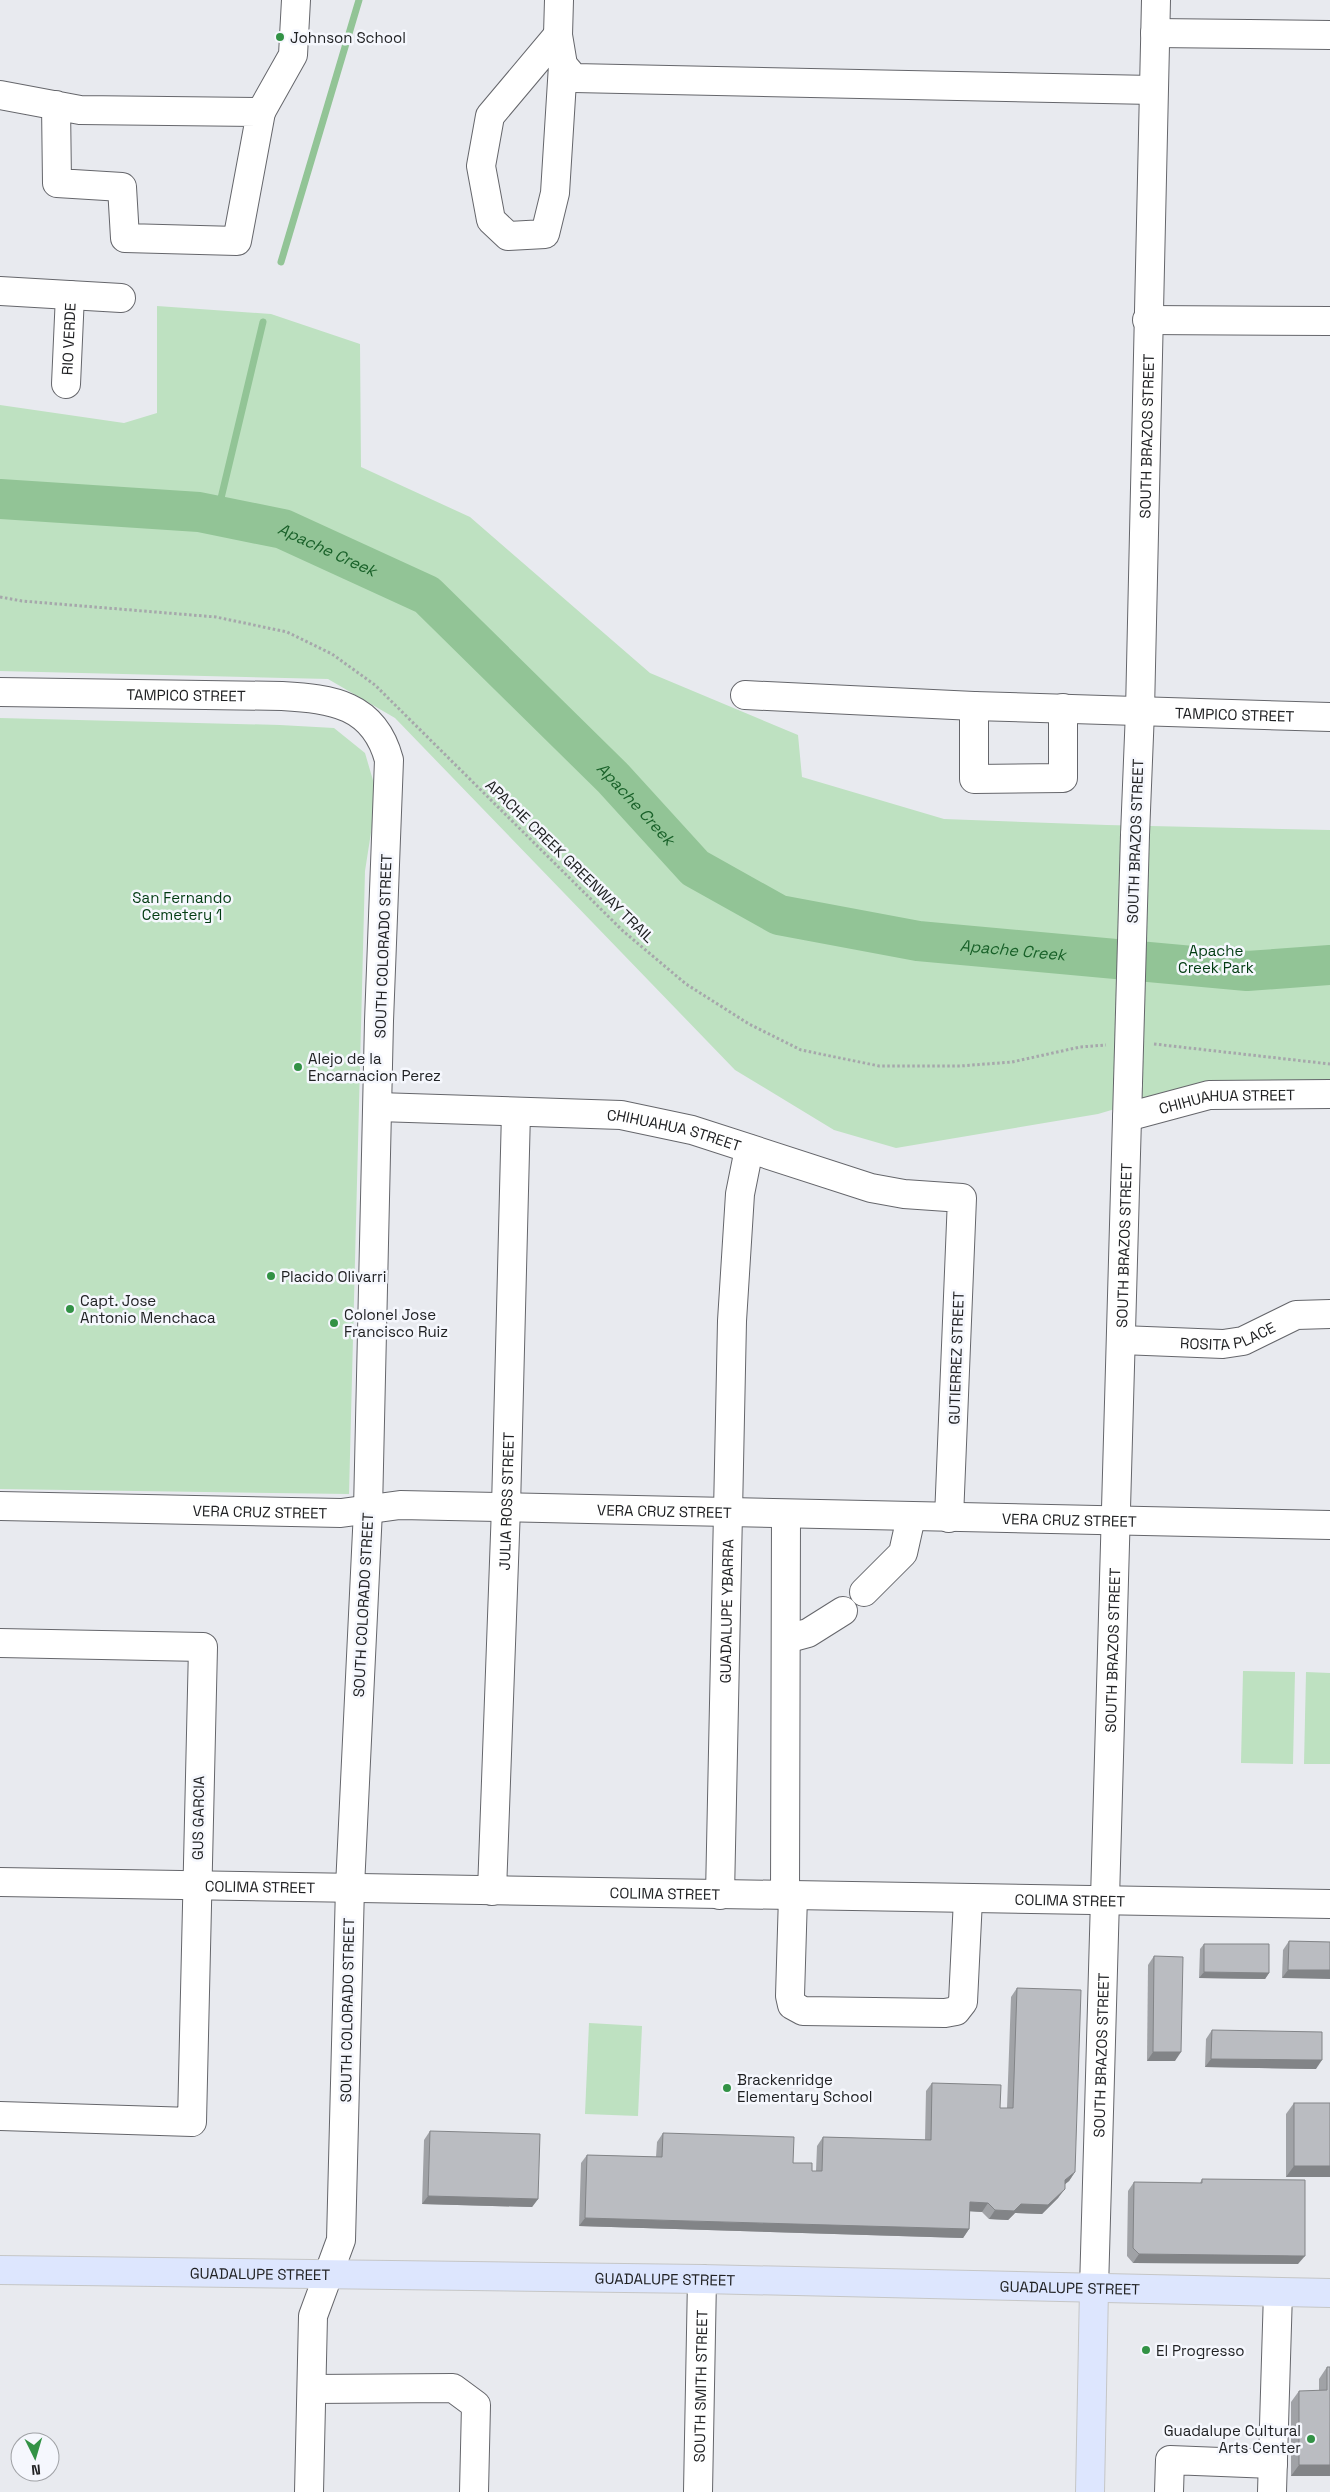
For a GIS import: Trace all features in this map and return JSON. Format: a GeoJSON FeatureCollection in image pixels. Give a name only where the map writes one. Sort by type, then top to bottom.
{"type":"FeatureCollection","features":[{"type":"Feature","properties":{"kind":"main road","name":"GUADALUPE STREET"},"geometry":{"type":"LineString","coordinates":[[0,2270],[702,2279],[1330,2293]]}},
{"type":"Feature","properties":{"kind":"main road","name":"SOUTH BRAZOS STREET"},"geometry":{"type":"LineString","coordinates":[[1090,2492],[1094,2289]]}},
{"type":"Feature","properties":{"kind":"street"},"geometry":{"type":"LineString","coordinates":[[56,105],[57,183],[122,187],[124,238],[237,241],[261,112],[293,55],[296,0]]}},
{"type":"Feature","properties":{"kind":"street"},"geometry":{"type":"LineString","coordinates":[[558,36],[490,116],[481,166],[491,220],[508,236],[545,234],[555,193],[563,65],[558,36],[559,0]]}},
{"type":"Feature","properties":{"kind":"street","name":"SOUTH BRAZOS STREET"},"geometry":{"type":"LineString","coordinates":[[1094,2289],[1140,711],[1147,320],[1156,0]]}},
{"type":"Feature","properties":{"kind":"street"},"geometry":{"type":"LineString","coordinates":[[1155,33],[1330,35]]}},
{"type":"Feature","properties":{"kind":"street"},"geometry":{"type":"LineString","coordinates":[[563,65],[574,78],[1153,90]]}},
{"type":"Feature","properties":{"kind":"street"},"geometry":{"type":"LineString","coordinates":[[0,95],[80,110],[261,112]]}},
{"type":"Feature","properties":{"kind":"street"},"geometry":{"type":"LineString","coordinates":[[0,291],[121,298]]}},
{"type":"Feature","properties":{"kind":"street","name":"RIO VERDE"},"geometry":{"type":"LineString","coordinates":[[66,384],[70,294]]}},
{"type":"Feature","properties":{"kind":"street"},"geometry":{"type":"LineString","coordinates":[[1147,320],[1330,321]]}},
{"type":"Feature","properties":{"kind":"street","name":"TAMPICO STREET"},"geometry":{"type":"LineString","coordinates":[[0,692],[322,698],[347,706],[367,721]]}},
{"type":"Feature","properties":{"kind":"street","name":"TAMPICO STREET"},"geometry":{"type":"LineString","coordinates":[[746,695],[974,706],[1330,717]]}},
{"type":"Feature","properties":{"kind":"street"},"geometry":{"type":"LineString","coordinates":[[974,706],[974,779],[1063,778],[1063,708]]}},
{"type":"Feature","properties":{"kind":"street","name":"SOUTH COLORADO STREET"},"geometry":{"type":"LineString","coordinates":[[309,2492],[313,2316],[341,2240],[350,1887],[368,1510],[389,768],[383,740],[367,721]]}},
{"type":"Feature","properties":{"kind":"street","name":"CHIHUAHUA STREET"},"geometry":{"type":"LineString","coordinates":[[1127,1117],[1209,1095],[1330,1094]]}},
{"type":"Feature","properties":{"kind":"street","name":"CHIHUAHUA STREET"},"geometry":{"type":"LineString","coordinates":[[378,1107],[621,1115],[692,1130],[871,1188],[904,1194],[962,1198]]}},
{"type":"Feature","properties":{"kind":"street","name":"JULIA ROSS STREET"},"geometry":{"type":"LineString","coordinates":[[492,1890],[506,1507],[516,1112]]}},
{"type":"Feature","properties":{"kind":"street","name":"GUADALUPE YBARRA"},"geometry":{"type":"LineString","coordinates":[[720,1895],[732,1321],[740,1194],[749,1150]]}},
{"type":"Feature","properties":{"kind":"street","name":"GUTIERREZ STREET"},"geometry":{"type":"LineString","coordinates":[[949,1518],[962,1198]]}},
{"type":"Feature","properties":{"kind":"street","name":"ROSITA PLACE"},"geometry":{"type":"LineString","coordinates":[[1121,1340],[1222,1344],[1243,1341],[1296,1315],[1330,1314]]}},
{"type":"Feature","properties":{"kind":"street","name":"VERA CRUZ STREET"},"geometry":{"type":"LineString","coordinates":[[0,1506],[341,1513],[400,1505],[1330,1525]]}},
{"type":"Feature","properties":{"kind":"street"},"geometry":{"type":"LineString","coordinates":[[786,1514],[790,1996],[792,2005],[803,2011],[946,2013],[956,2011],[963,2002],[968,1899]]}},
{"type":"Feature","properties":{"kind":"street"},"geometry":{"type":"LineString","coordinates":[[864,1592],[903,1553],[911,1517]]}},
{"type":"Feature","properties":{"kind":"street"},"geometry":{"type":"LineString","coordinates":[[786,1639],[808,1633],[843,1611]]}},
{"type":"Feature","properties":{"kind":"street","name":"GUS GARCIA"},"geometry":{"type":"LineString","coordinates":[[0,1643],[203,1647],[192,2122],[0,2116]]}},
{"type":"Feature","properties":{"kind":"street","name":"COLIMA STREET"},"geometry":{"type":"LineString","coordinates":[[0,1882],[1330,1904]]}},
{"type":"Feature","properties":{"kind":"street","name":"SOUTH SMITH STREET"},"geometry":{"type":"LineString","coordinates":[[698,2492],[702,2279]]}},
{"type":"Feature","properties":{"kind":"street"},"geometry":{"type":"LineString","coordinates":[[1272,2492],[1278,2292]]}},
{"type":"Feature","properties":{"kind":"street"},"geometry":{"type":"LineString","coordinates":[[312,2389],[453,2388],[476,2405],[474,2492]]}},
{"type":"Feature","properties":{"kind":"street"},"geometry":{"type":"LineString","coordinates":[[1169,2492],[1170,2460],[1272,2464]]}},
{"type":"Feature","properties":{"kind":"path","name":"APACHE CREEK GREENWAY TRAIL"},"geometry":{"type":"LineString","coordinates":[[0,597],[22,601],[216,617],[287,632],[332,654],[374,685],[623,931],[686,984],[749,1024],[802,1050],[879,1066],[960,1066],[1012,1062],[1080,1047],[1107,1045]]}},
{"type":"Feature","properties":{"kind":"path"},"geometry":{"type":"LineString","coordinates":[[1153,1044],[1330,1064]]}},
{"type":"Feature","properties":{"kind":"green space","name":"Apache Creek Park"},"geometry":{"type":"Polygon","coordinates":[[[157,306],[271,314],[360,344],[361,467],[470,517],[650,673],[798,735],[802,777],[944,819],[1330,830],[1330,1081],[1213,1080],[1098,1114],[896,1148],[834,1130],[735,1070],[395,718],[328,679],[0,671],[0,405],[124,423],[157,413],[157,306]]]}},
{"type":"Feature","properties":{"kind":"green space","name":"San Fernando Cemetery 1"},"geometry":{"type":"Polygon","coordinates":[[[0,718],[334,728],[365,753],[377,794],[365,871],[349,1494],[0,1489],[0,718]]]}},
{"type":"Feature","properties":{"kind":"green space"},"geometry":{"type":"Polygon","coordinates":[[[1243,1671],[1295,1672],[1293,1764],[1241,1763],[1243,1671]]]}},
{"type":"Feature","properties":{"kind":"green space"},"geometry":{"type":"Polygon","coordinates":[[[1306,1672],[1330,1673],[1330,1764],[1304,1764],[1306,1672]]]}},
{"type":"Feature","properties":{"kind":"green space"},"geometry":{"type":"Polygon","coordinates":[[[589,2023],[642,2026],[638,2116],[585,2114],[589,2023]]]}},
{"type":"Feature","properties":{"kind":"building"},"geometry":{"type":"Polygon","coordinates":[[[1289,1941],[1330,1942],[1330,1970],[1288,1970],[1289,1941]]]}},
{"type":"Feature","properties":{"kind":"building"},"geometry":{"type":"Polygon","coordinates":[[[1204,1944],[1269,1944],[1269,1973],[1204,1972],[1204,1944]]]}},
{"type":"Feature","properties":{"kind":"building"},"geometry":{"type":"Polygon","coordinates":[[[1154,1956],[1183,1957],[1181,2052],[1153,2052],[1154,1956]]]}},
{"type":"Feature","properties":{"kind":"building"},"geometry":{"type":"Polygon","coordinates":[[[1017,1988],[1081,1990],[1075,2172],[1065,2180],[1065,2189],[1048,2205],[1021,2204],[1014,2211],[995,2210],[988,2203],[970,2202],[969,2229],[585,2218],[587,2155],[662,2157],[663,2133],[794,2137],[793,2163],[812,2163],[812,2171],[822,2171],[823,2137],[931,2140],[932,2083],[1001,2085],[1000,2108],[1013,2108],[1017,1988]]]}},
{"type":"Feature","properties":{"kind":"building"},"geometry":{"type":"Polygon","coordinates":[[[1212,2030],[1322,2032],[1322,2060],[1211,2059],[1212,2030]]]}},
{"type":"Feature","properties":{"kind":"building"},"geometry":{"type":"Polygon","coordinates":[[[1294,2103],[1330,2103],[1330,2166],[1294,2166],[1294,2103]]]}},
{"type":"Feature","properties":{"kind":"building"},"geometry":{"type":"Polygon","coordinates":[[[430,2131],[540,2134],[538,2199],[428,2196],[430,2131]]]}},
{"type":"Feature","properties":{"kind":"building"},"geometry":{"type":"Polygon","coordinates":[[[1202,2179],[1305,2180],[1305,2256],[1139,2254],[1133,2248],[1134,2182],[1202,2183],[1202,2179]]]}},
{"type":"Feature","properties":{"kind":"building","name":"Guadalupe Cultural Arts Center"},"geometry":{"type":"Polygon","coordinates":[[[1327,2367],[1330,2367],[1330,2465],[1299,2465],[1299,2391],[1327,2390],[1327,2367]]]}},
{"type":"Feature","properties":{"kind":"waterway"},"geometry":{"type":"LineString","coordinates":[[281,262],[359,0]]}},
{"type":"Feature","properties":{"kind":"waterway"},"geometry":{"type":"LineString","coordinates":[[217,515],[263,322]]}},
{"type":"Feature","properties":{"kind":"waterway","name":"Apache Creek"},"geometry":{"type":"LineString","coordinates":[[0,499],[199,512],[283,529],[427,595],[613,778],[695,868],[779,915],[918,941],[1247,971],[1330,965]]}},
{"type":"Feature","properties":{"kind":"place","name":"Johnson School"},"geometry":{"type":"Point","coordinates":[280,37]}},
{"type":"Feature","properties":{"kind":"place","name":"Alejo de la Encarnacion Perez"},"geometry":{"type":"Point","coordinates":[298,1067]}},
{"type":"Feature","properties":{"kind":"place","name":"Placido Olivarri"},"geometry":{"type":"Point","coordinates":[271,1276]}},
{"type":"Feature","properties":{"kind":"place","name":"Capt. Jose Antonio Menchaca"},"geometry":{"type":"Point","coordinates":[70,1309]}},
{"type":"Feature","properties":{"kind":"place","name":"Colonel Jose Francisco Ruiz"},"geometry":{"type":"Point","coordinates":[334,1323]}},
{"type":"Feature","properties":{"kind":"place","name":"Brackenridge Elementary School"},"geometry":{"type":"Point","coordinates":[727,2088]}},
{"type":"Feature","properties":{"kind":"place","name":"El Progresso"},"geometry":{"type":"Point","coordinates":[1146,2350]}},
{"type":"Feature","properties":{"kind":"place","name":"Guadalupe Cultural Arts Center"},"geometry":{"type":"Point","coordinates":[1311,2439]}}]}
